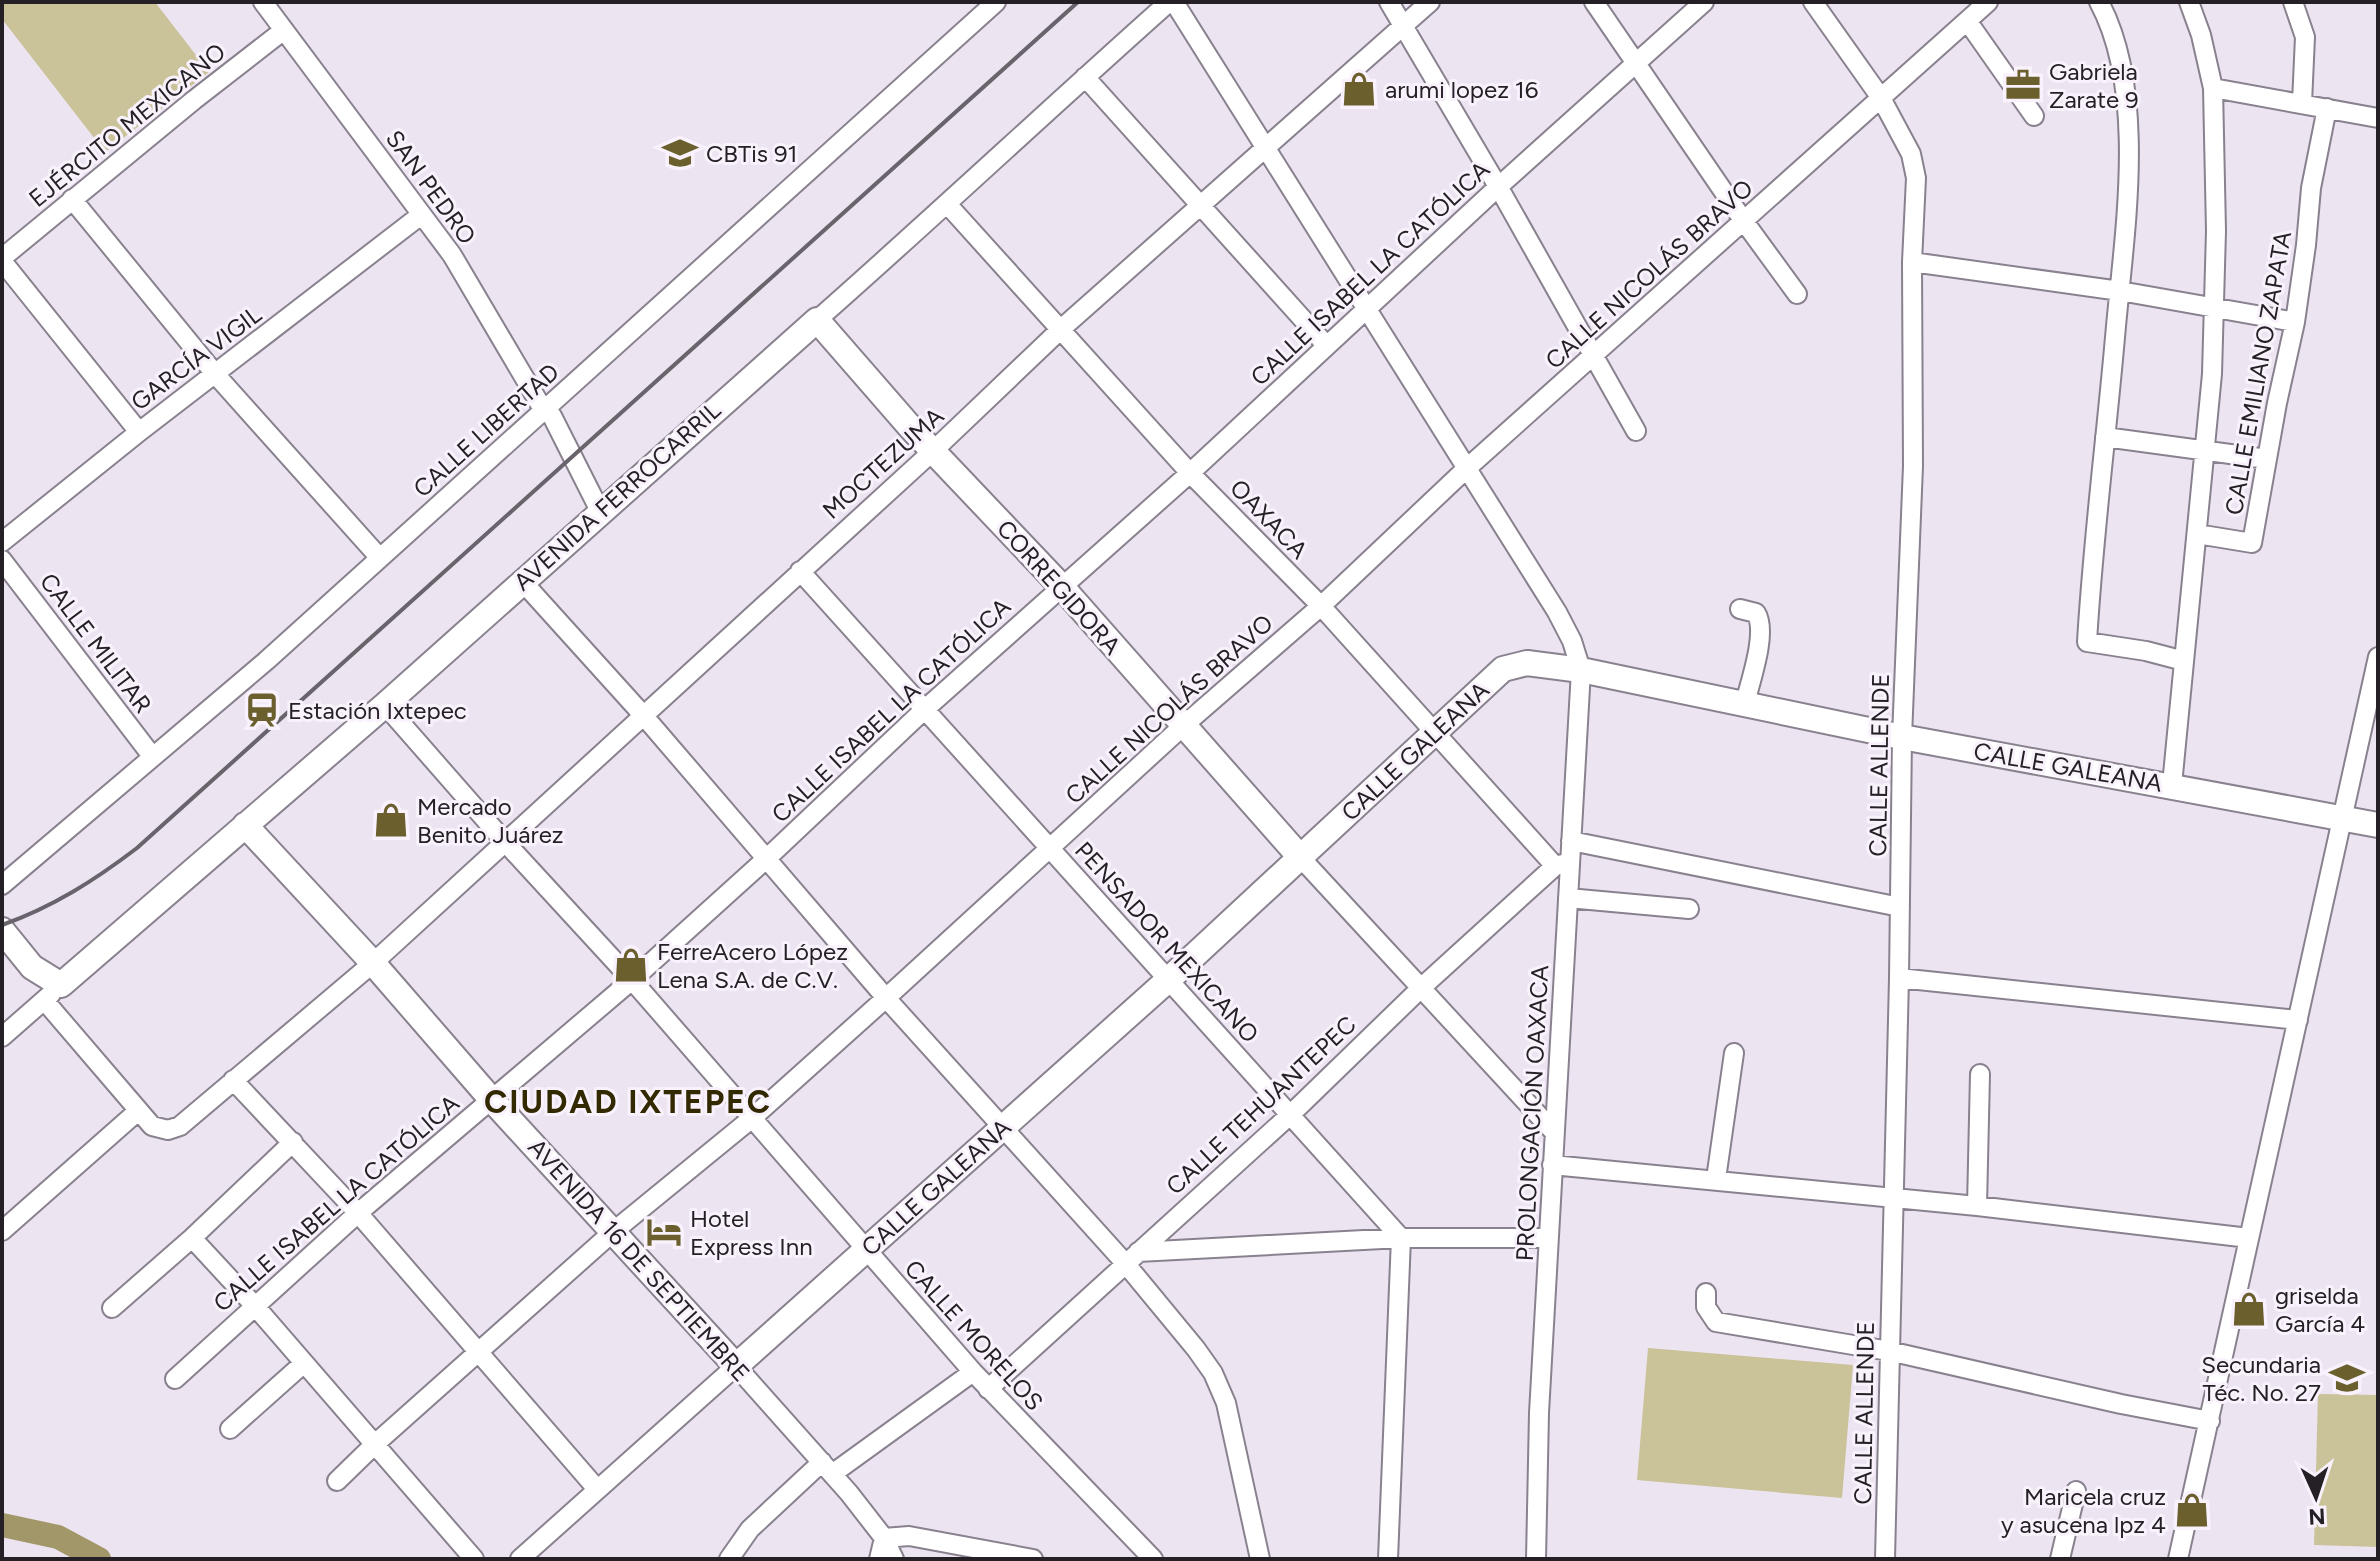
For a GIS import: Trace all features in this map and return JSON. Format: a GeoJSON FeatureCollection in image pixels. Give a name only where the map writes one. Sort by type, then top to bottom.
{"type":"FeatureCollection","features":[{"type":"Feature","properties":{"kind":"main road","name":"CORREGIDORA"},"geometry":{"type":"LineString","coordinates":[[817,320],[933,451],[1061,586],[1300,857]]}},
{"type":"Feature","properties":{"kind":"main road","name":"AVENIDA FERROCARRIL"},"geometry":{"type":"LineString","coordinates":[[52,992],[385,705],[521,580],[817,320]]}},
{"type":"Feature","properties":{"kind":"main road","name":"CALLE GALEANA"},"geometry":{"type":"LineString","coordinates":[[736,1366],[1168,980],[1503,669],[1527,663],[1581,670],[1902,737],[2378,825]]}},
{"type":"Feature","properties":{"kind":"main road","name":"AVENIDA 16 DE SEPTIEMBRE"},"geometry":{"type":"LineString","coordinates":[[245,825],[736,1366]]}},
{"type":"Feature","properties":{"kind":"main road"},"geometry":{"type":"LineString","coordinates":[[5,937],[52,992]]}},
{"type":"Feature","properties":{"kind":"street","name":"SAN PEDRO"},"geometry":{"type":"LineString","coordinates":[[263,2],[452,255],[544,411],[552,416],[600,511]]}},
{"type":"Feature","properties":{"kind":"street","name":"CALLE LIBERTAD"},"geometry":{"type":"LineString","coordinates":[[2,885],[266,661],[996,2]]}},
{"type":"Feature","properties":{"kind":"street","name":"AVENIDA FERROCARRIL"},"geometry":{"type":"LineString","coordinates":[[817,320],[1171,2]]}},
{"type":"Feature","properties":{"kind":"street"},"geometry":{"type":"LineString","coordinates":[[1171,2],[1368,308],[1557,612],[1572,641],[1581,670]]}},
{"type":"Feature","properties":{"kind":"street"},"geometry":{"type":"LineString","coordinates":[[1389,2],[1636,431]]}},
{"type":"Feature","properties":{"kind":"street","name":"MOCTEZUMA"},"geometry":{"type":"LineString","coordinates":[[138,1111],[160,1130],[180,1126],[373,963],[933,451],[1061,329],[1430,2]]}},
{"type":"Feature","properties":{"kind":"street"},"geometry":{"type":"LineString","coordinates":[[1594,2],[1797,294]]}},
{"type":"Feature","properties":{"kind":"street","name":"CALLE ISABEL LA CATÓLICA"},"geometry":{"type":"LineString","coordinates":[[175,1379],[358,1213],[632,980],[924,710],[1190,473],[1498,187],[1704,2]]}},
{"type":"Feature","properties":{"kind":"street","name":"CALLE ALLENDE"},"geometry":{"type":"LineString","coordinates":[[1813,2],[1881,98],[1911,154],[1916,178],[1912,262],[1913,466],[1902,737],[1885,1559]]}},
{"type":"Feature","properties":{"kind":"street","name":"CALLE NICOLÁS BRAVO"},"geometry":{"type":"LineString","coordinates":[[337,1481],[614,1231],[751,1119],[1183,726],[1321,606],[1466,469],[1988,2]]}},
{"type":"Feature","properties":{"kind":"street"},"geometry":{"type":"LineString","coordinates":[[2099,2],[2110,24],[2123,66],[2128,147],[2120,291],[2087,642],[2146,651],[2184,661]]}},
{"type":"Feature","properties":{"kind":"street"},"geometry":{"type":"LineString","coordinates":[[2172,785],[2212,374],[2216,231],[2213,88],[2201,35],[2189,2]]}},
{"type":"Feature","properties":{"kind":"street"},"geometry":{"type":"LineString","coordinates":[[2293,2],[2305,37],[2302,103]]}},
{"type":"Feature","properties":{"kind":"street"},"geometry":{"type":"LineString","coordinates":[[1968,22],[2034,116]]}},
{"type":"Feature","properties":{"kind":"street","name":"EJÉRCITO MEXICANO"},"geometry":{"type":"LineString","coordinates":[[2,259],[72,199],[284,30]]}},
{"type":"Feature","properties":{"kind":"street"},"geometry":{"type":"LineString","coordinates":[[1085,77],[1326,345]]}},
{"type":"Feature","properties":{"kind":"street"},"geometry":{"type":"LineString","coordinates":[[2213,88],[2378,118]]}},
{"type":"Feature","properties":{"kind":"street","name":"CALLE EMILIANO ZAPATA"},"geometry":{"type":"LineString","coordinates":[[2197,534],[2252,543],[2295,322],[2311,188],[2327,108]]}},
{"type":"Feature","properties":{"kind":"street"},"geometry":{"type":"LineString","coordinates":[[72,199],[216,375],[379,557]]}},
{"type":"Feature","properties":{"kind":"street","name":"OAXACA"},"geometry":{"type":"LineString","coordinates":[[948,205],[1190,473],[1321,606],[1436,733],[1562,864]]}},
{"type":"Feature","properties":{"kind":"street","name":"GARCÍA VIGIL"},"geometry":{"type":"LineString","coordinates":[[2,542],[139,432],[421,215]]}},
{"type":"Feature","properties":{"kind":"street"},"geometry":{"type":"LineString","coordinates":[[2,259],[139,432]]}},
{"type":"Feature","properties":{"kind":"street"},"geometry":{"type":"LineString","coordinates":[[1912,262],[2120,291],[2295,322]]}},
{"type":"Feature","properties":{"kind":"street"},"geometry":{"type":"LineString","coordinates":[[2105,437],[2267,459]]}},
{"type":"Feature","properties":{"kind":"street","name":"CALLE MILITAR"},"geometry":{"type":"LineString","coordinates":[[2,560],[152,756]]}},
{"type":"Feature","properties":{"kind":"street","name":"PENSADOR MEXICANO"},"geometry":{"type":"LineString","coordinates":[[800,571],[1401,1238]]}},
{"type":"Feature","properties":{"kind":"street"},"geometry":{"type":"LineString","coordinates":[[521,580],[643,715],[1001,1127],[1131,1257],[1213,1373],[1226,1403],[1260,1559]]}},
{"type":"Feature","properties":{"kind":"street"},"geometry":{"type":"LineString","coordinates":[[1740,609],[1756,613],[1761,620],[1745,703]]}},
{"type":"Feature","properties":{"kind":"street"},"geometry":{"type":"LineString","coordinates":[[2178,1559],[2378,657]]}},
{"type":"Feature","properties":{"kind":"street","name":"PROLONGACIÓN OAXACA"},"geometry":{"type":"LineString","coordinates":[[1536,1559],[1539,1413],[1568,898],[1562,864],[1571,841],[1581,670]]}},
{"type":"Feature","properties":{"kind":"street","name":"CALLE MORELOS"},"geometry":{"type":"LineString","coordinates":[[385,705],[632,980],[988,1389],[1153,1559]]}},
{"type":"Feature","properties":{"kind":"street"},"geometry":{"type":"LineString","coordinates":[[1571,841],[1900,907]]}},
{"type":"Feature","properties":{"kind":"street"},"geometry":{"type":"LineString","coordinates":[[1300,857],[1554,1132]]}},
{"type":"Feature","properties":{"kind":"street","name":"CALLE TEHUANTEPEC"},"geometry":{"type":"LineString","coordinates":[[988,1389],[1291,1114],[1422,987],[1562,864]]}},
{"type":"Feature","properties":{"kind":"street"},"geometry":{"type":"LineString","coordinates":[[1568,898],[1689,909]]}},
{"type":"Feature","properties":{"kind":"street"},"geometry":{"type":"LineString","coordinates":[[1899,978],[2298,1020]]}},
{"type":"Feature","properties":{"kind":"street"},"geometry":{"type":"LineString","coordinates":[[2,1037],[52,992],[138,1111],[2,1231]]}},
{"type":"Feature","properties":{"kind":"street"},"geometry":{"type":"LineString","coordinates":[[1716,1179],[1734,1053]]}},
{"type":"Feature","properties":{"kind":"street"},"geometry":{"type":"LineString","coordinates":[[1977,1206],[1980,1074]]}},
{"type":"Feature","properties":{"kind":"street"},"geometry":{"type":"LineString","coordinates":[[233,1080],[358,1213],[597,1489]]}},
{"type":"Feature","properties":{"kind":"street"},"geometry":{"type":"LineString","coordinates":[[112,1308],[192,1238],[293,1142]]}},
{"type":"Feature","properties":{"kind":"street"},"geometry":{"type":"LineString","coordinates":[[1552,1165],[1893,1197],[2249,1238]]}},
{"type":"Feature","properties":{"kind":"street"},"geometry":{"type":"LineString","coordinates":[[192,1238],[474,1559]]}},
{"type":"Feature","properties":{"kind":"street"},"geometry":{"type":"LineString","coordinates":[[1131,1257],[1401,1238],[1548,1238]]}},
{"type":"Feature","properties":{"kind":"street"},"geometry":{"type":"LineString","coordinates":[[1388,1559],[1401,1238]]}},
{"type":"Feature","properties":{"kind":"street"},"geometry":{"type":"LineString","coordinates":[[1706,1293],[1706,1307],[1716,1322],[1889,1351],[2210,1421]]}},
{"type":"Feature","properties":{"kind":"street"},"geometry":{"type":"LineString","coordinates":[[230,1429],[304,1363]]}},
{"type":"Feature","properties":{"kind":"street"},"geometry":{"type":"LineString","coordinates":[[520,1559],[736,1366]]}},
{"type":"Feature","properties":{"kind":"street","name":"AVENIDA 16 DE SEPTIEMBRE"},"geometry":{"type":"LineString","coordinates":[[736,1366],[827,1468],[884,1538],[894,1559]]}},
{"type":"Feature","properties":{"kind":"street"},"geometry":{"type":"LineString","coordinates":[[729,1559],[750,1529],[827,1468],[973,1372]]}},
{"type":"Feature","properties":{"kind":"street"},"geometry":{"type":"LineString","coordinates":[[2060,1559],[2076,1491]]}},
{"type":"Feature","properties":{"kind":"street"},"geometry":{"type":"LineString","coordinates":[[879,1559],[884,1538],[909,1536],[1033,1559]]}},
{"type":"Feature","properties":{"kind":"shaded area"},"geometry":{"type":"Polygon","coordinates":[[[2,2],[155,2],[209,72],[105,152],[2,19],[2,2]]]}},
{"type":"Feature","properties":{"kind":"shaded area"},"geometry":{"type":"Polygon","coordinates":[[[1648,1348],[1853,1365],[1842,1498],[1637,1480],[1648,1348]]]}},
{"type":"Feature","properties":{"kind":"shaded area"},"geometry":{"type":"Polygon","coordinates":[[[2318,1394],[2378,1395],[2378,1547],[2314,1545],[2318,1394]]]}},
{"type":"Feature","properties":{"kind":"waterway"},"geometry":{"type":"LineString","coordinates":[[2,1525],[58,1537],[99,1559]]}},
{"type":"Feature","properties":{"kind":"railway"},"geometry":{"type":"LineString","coordinates":[[2,925],[73,892],[137,848],[1078,2]]}},
{"type":"Feature","properties":{"kind":"place","name":"Gabriela Zarate 9"},"geometry":{"type":"Point","coordinates":[2023,85]}},
{"type":"Feature","properties":{"kind":"place","name":"arumi lopez 16"},"geometry":{"type":"Point","coordinates":[1359,89]}},
{"type":"Feature","properties":{"kind":"place","name":"CBTis 91"},"geometry":{"type":"Point","coordinates":[680,153]}},
{"type":"Feature","properties":{"kind":"place","name":"Estación Ixtepec"},"geometry":{"type":"Point","coordinates":[262,710]}},
{"type":"Feature","properties":{"kind":"place","name":"Mercado Benito Juárez"},"geometry":{"type":"Point","coordinates":[391,820]}},
{"type":"Feature","properties":{"kind":"place","name":"FerreAcero López Lena S.A. de C.V."},"geometry":{"type":"Point","coordinates":[631,965]}},
{"type":"Feature","properties":{"kind":"place","name":"Hotel Express Inn"},"geometry":{"type":"Point","coordinates":[664,1232]}},
{"type":"Feature","properties":{"kind":"place","name":"griselda García 4"},"geometry":{"type":"Point","coordinates":[2249,1309]}},
{"type":"Feature","properties":{"kind":"place","name":"Secundaria Téc. No. 27"},"geometry":{"type":"Point","coordinates":[2347,1378]}},
{"type":"Feature","properties":{"kind":"place","name":"Maricela cruz y asucena lpz 4"},"geometry":{"type":"Point","coordinates":[2192,1510]}},
{"type":"Feature","properties":{"kind":"district","name":"CIUDAD IXTEPEC"},"geometry":{"type":"Point","coordinates":[628,1102]}}]}
